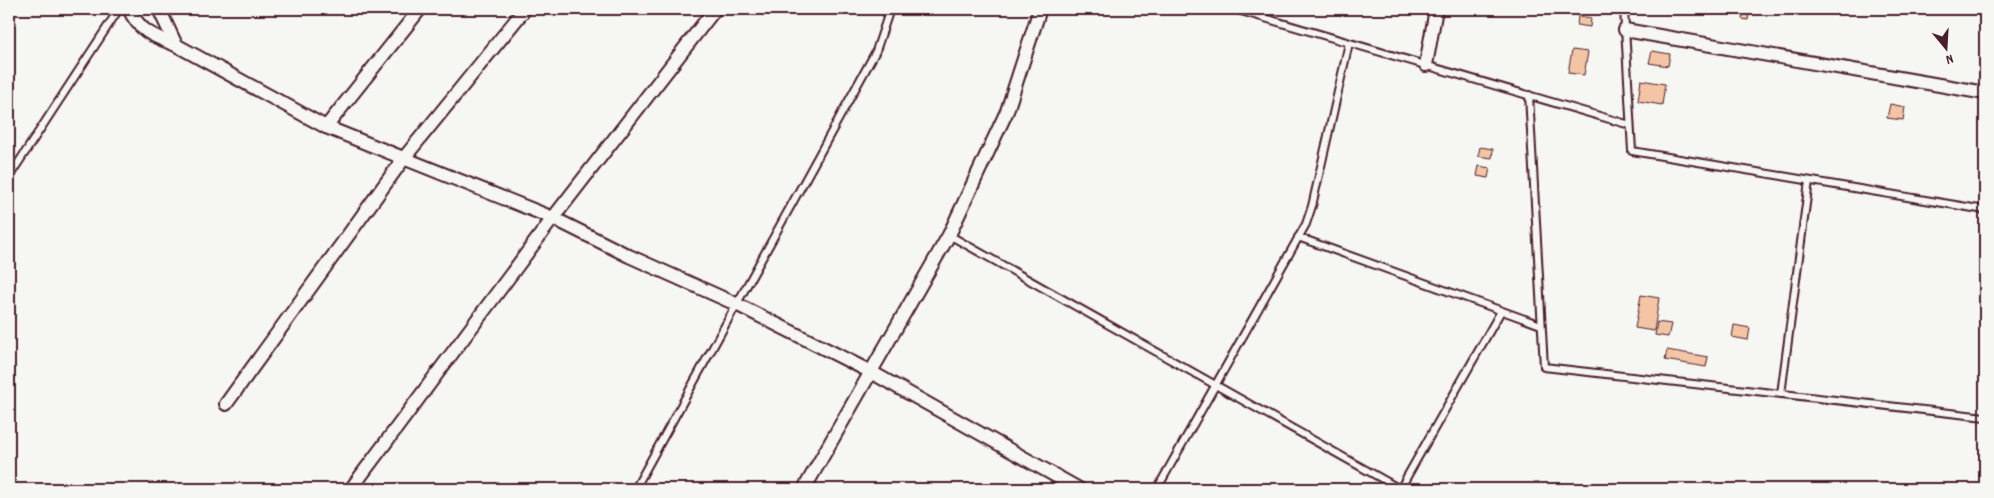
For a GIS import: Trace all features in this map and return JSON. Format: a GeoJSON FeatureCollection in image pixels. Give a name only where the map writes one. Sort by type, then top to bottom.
{"type":"FeatureCollection","features":[{"type":"Feature","properties":{"kind":"street"},"geometry":{"type":"LineString","coordinates":[[129,9],[136,22],[150,35],[176,45],[326,127],[553,218],[736,304],[871,372],[1079,489]]}},
{"type":"Feature","properties":{"kind":"street"},"geometry":{"type":"LineString","coordinates":[[159,9],[176,45]]}},
{"type":"Feature","properties":{"kind":"street"},"geometry":{"type":"LineString","coordinates":[[326,127],[420,9]]}},
{"type":"Feature","properties":{"kind":"street"},"geometry":{"type":"LineString","coordinates":[[226,404],[404,158],[525,9]]}},
{"type":"Feature","properties":{"kind":"street"},"geometry":{"type":"LineString","coordinates":[[351,489],[553,218],[715,9]]}},
{"type":"Feature","properties":{"kind":"street"},"geometry":{"type":"LineString","coordinates":[[804,489],[949,235],[1007,111],[1040,9]]}},
{"type":"Feature","properties":{"kind":"street"},"geometry":{"type":"LineString","coordinates":[[1426,65],[1436,9]]}},
{"type":"Feature","properties":{"kind":"street"},"geometry":{"type":"LineString","coordinates":[[1625,30],[1985,93]]}},
{"type":"Feature","properties":{"kind":"lane"},"geometry":{"type":"LineString","coordinates":[[9,177],[119,9]]}},
{"type":"Feature","properties":{"kind":"lane"},"geometry":{"type":"LineString","coordinates":[[635,489],[876,51],[890,9]]}},
{"type":"Feature","properties":{"kind":"lane"},"geometry":{"type":"LineString","coordinates":[[1234,9],[1630,125]]}},
{"type":"Feature","properties":{"kind":"lane"},"geometry":{"type":"LineString","coordinates":[[1624,9],[1632,151],[1985,210]]}},
{"type":"Feature","properties":{"kind":"lane"},"geometry":{"type":"LineString","coordinates":[[1157,489],[1298,237],[1312,206],[1349,43]]}},
{"type":"Feature","properties":{"kind":"lane"},"geometry":{"type":"LineString","coordinates":[[1528,95],[1544,367],[1985,417]]}},
{"type":"Feature","properties":{"kind":"lane"},"geometry":{"type":"LineString","coordinates":[[1781,394],[1809,180]]}},
{"type":"Feature","properties":{"kind":"lane"},"geometry":{"type":"LineString","coordinates":[[949,235],[1400,489],[1500,311]]}},
{"type":"Feature","properties":{"kind":"lane"},"geometry":{"type":"LineString","coordinates":[[1298,237],[1541,325]]}},
{"type":"Feature","properties":{"kind":"building"},"geometry":{"type":"Polygon","coordinates":[[[1462,9],[1493,9],[1492,14],[1462,9]]]}},
{"type":"Feature","properties":{"kind":"building"},"geometry":{"type":"Polygon","coordinates":[[[1744,9],[1750,9],[1748,20],[1742,19],[1744,9]]]}},
{"type":"Feature","properties":{"kind":"building"},"geometry":{"type":"Polygon","coordinates":[[[1578,16],[1591,18],[1590,27],[1577,25],[1578,16]]]}},
{"type":"Feature","properties":{"kind":"building"},"geometry":{"type":"Polygon","coordinates":[[[1572,50],[1588,52],[1584,75],[1568,73],[1572,50]]]}},
{"type":"Feature","properties":{"kind":"building"},"geometry":{"type":"Polygon","coordinates":[[[1652,51],[1670,54],[1668,66],[1649,63],[1652,51]]]}},
{"type":"Feature","properties":{"kind":"building"},"geometry":{"type":"Polygon","coordinates":[[[1641,80],[1665,84],[1662,105],[1638,101],[1641,80]]]}},
{"type":"Feature","properties":{"kind":"building"},"geometry":{"type":"Polygon","coordinates":[[[1890,104],[1905,107],[1903,120],[1887,118],[1890,104]]]}},
{"type":"Feature","properties":{"kind":"building"},"geometry":{"type":"Polygon","coordinates":[[[1480,147],[1493,149],[1492,158],[1478,156],[1480,147]]]}},
{"type":"Feature","properties":{"kind":"building"},"geometry":{"type":"Polygon","coordinates":[[[1479,166],[1490,168],[1488,178],[1477,176],[1479,166]]]}},
{"type":"Feature","properties":{"kind":"building"},"geometry":{"type":"Polygon","coordinates":[[[1641,295],[1659,298],[1654,331],[1635,328],[1641,295]]]}},
{"type":"Feature","properties":{"kind":"building"},"geometry":{"type":"Polygon","coordinates":[[[1657,322],[1671,324],[1668,337],[1655,335],[1657,322]]]}},
{"type":"Feature","properties":{"kind":"building"},"geometry":{"type":"Polygon","coordinates":[[[1734,325],[1750,328],[1748,340],[1732,337],[1734,325]]]}},
{"type":"Feature","properties":{"kind":"building"},"geometry":{"type":"Polygon","coordinates":[[[1667,350],[1708,357],[1706,367],[1665,360],[1667,350]]]}}]}
